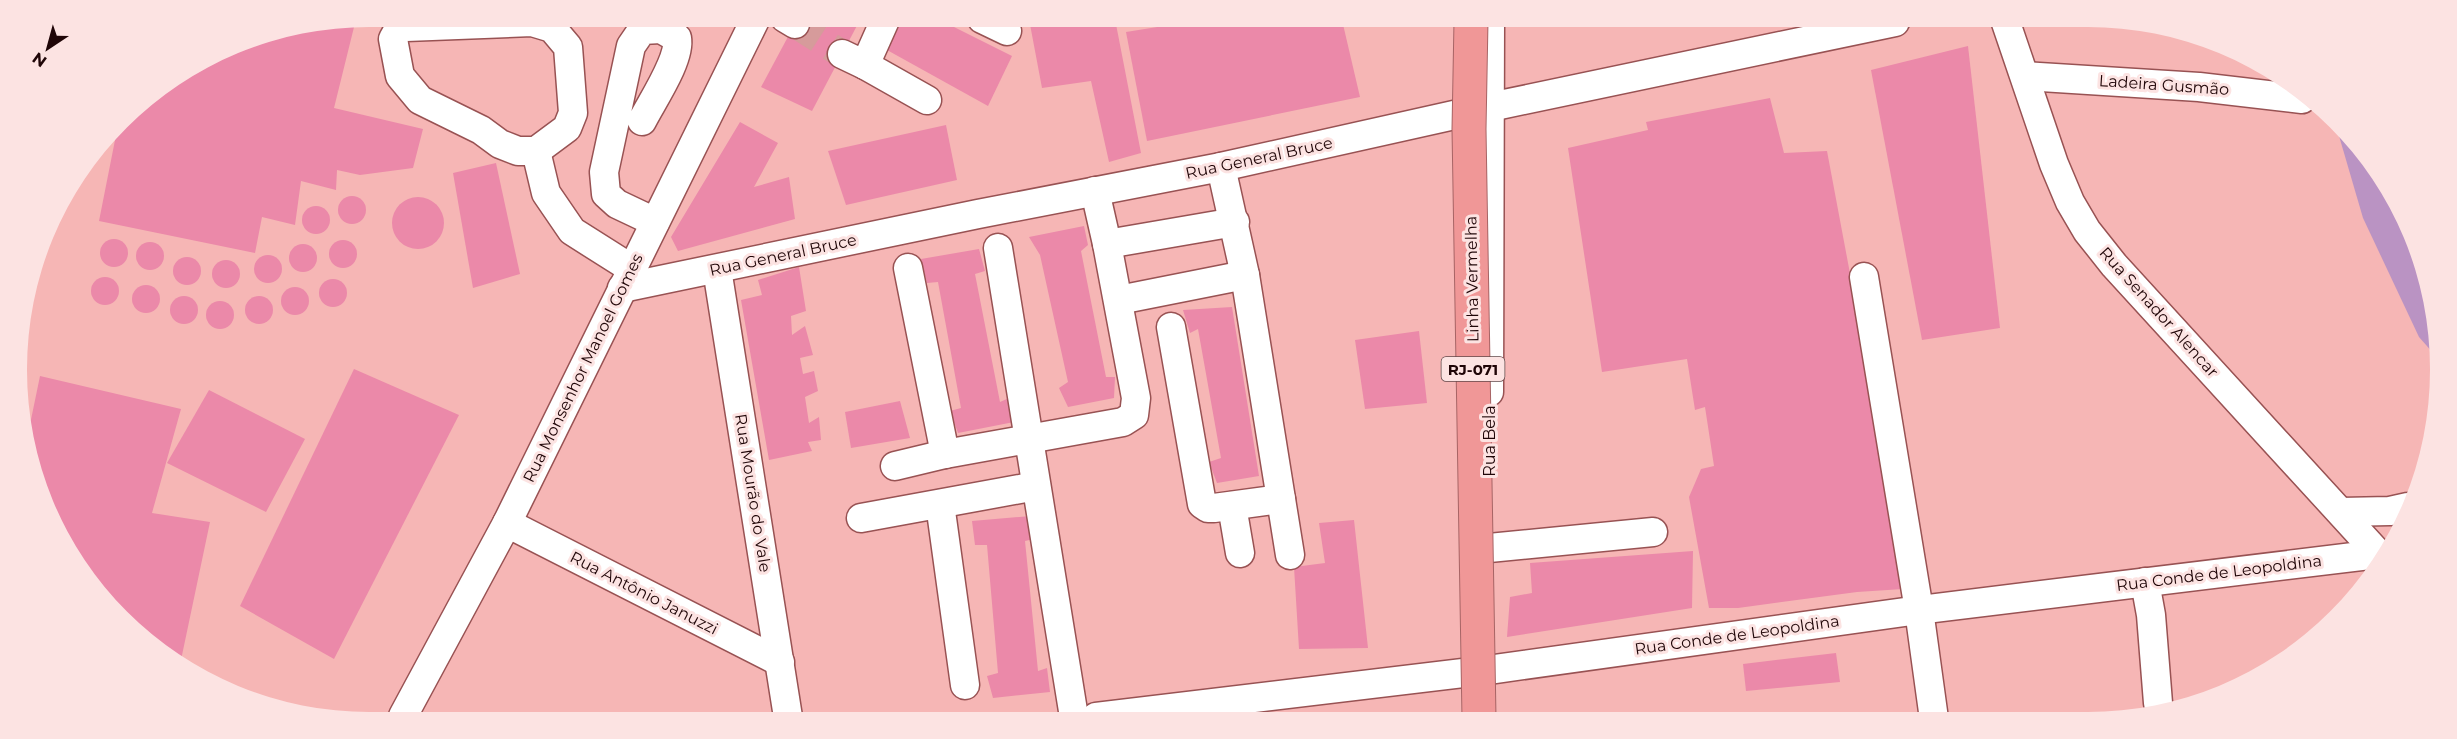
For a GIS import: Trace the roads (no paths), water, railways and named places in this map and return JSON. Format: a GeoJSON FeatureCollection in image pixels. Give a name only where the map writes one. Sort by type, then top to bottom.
{"type":"FeatureCollection","features":[{"type":"Feature","properties":{"kind":"highway","name":"Linha Vermelha"},"geometry":{"type":"LineString","coordinates":[[1461,27],[1460,134],[1467,712]]}},
{"type":"Feature","properties":{"kind":"highway","name":"Linha Vermelha"},"geometry":{"type":"LineString","coordinates":[[1471,27],[1469,129],[1479,712]]}},
{"type":"Feature","properties":{"kind":"street"},"geometry":{"type":"LineString","coordinates":[[406,27],[398,30],[393,39],[400,76],[420,100],[481,130],[500,144],[518,151],[536,151],[567,128],[573,113],[568,46],[549,27]]}},
{"type":"Feature","properties":{"kind":"street","name":"Rua Monsenhor Manoel Gomes"},"geometry":{"type":"LineString","coordinates":[[405,712],[507,523],[752,27]]}},
{"type":"Feature","properties":{"kind":"street"},"geometry":{"type":"LineString","coordinates":[[880,27],[854,59],[927,100]]}},
{"type":"Feature","properties":{"kind":"street"},"geometry":{"type":"LineString","coordinates":[[999,27],[1007,31]]}},
{"type":"Feature","properties":{"kind":"street","name":"Rua Bela"},"geometry":{"type":"LineString","coordinates":[[1489,712],[1490,27]]}},
{"type":"Feature","properties":{"kind":"street","name":"Rua General Bruce"},"geometry":{"type":"LineString","coordinates":[[627,279],[717,269],[1221,167],[1490,107],[1871,27]]}},
{"type":"Feature","properties":{"kind":"street","name":"Rua Senador Alencar"},"geometry":{"type":"LineString","coordinates":[[2007,27],[2054,164],[2070,202],[2087,231],[2114,265],[2376,553]]}},
{"type":"Feature","properties":{"kind":"street"},"geometry":{"type":"LineString","coordinates":[[642,121],[675,58],[678,45],[676,38],[661,29],[642,30],[631,46],[604,172],[606,194],[617,204],[655,222]]}},
{"type":"Feature","properties":{"kind":"street","name":"Ladeira Gusmão"},"geometry":{"type":"LineString","coordinates":[[2025,76],[2199,87],[2296,98]]}},
{"type":"Feature","properties":{"kind":"street"},"geometry":{"type":"LineString","coordinates":[[536,151],[546,193],[572,231],[627,279]]}},
{"type":"Feature","properties":{"kind":"street"},"geometry":{"type":"LineString","coordinates":[[1221,167],[1245,275],[1290,555]]}},
{"type":"Feature","properties":{"kind":"street"},"geometry":{"type":"LineString","coordinates":[[895,466],[945,454],[1123,422],[1134,415],[1137,408],[1136,398],[1119,300],[1095,192]]}},
{"type":"Feature","properties":{"kind":"street"},"geometry":{"type":"LineString","coordinates":[[1107,244],[1235,222]]}},
{"type":"Feature","properties":{"kind":"street"},"geometry":{"type":"LineString","coordinates":[[998,248],[1073,712]]}},
{"type":"Feature","properties":{"kind":"street"},"geometry":{"type":"LineString","coordinates":[[908,268],[945,454]]}},
{"type":"Feature","properties":{"kind":"street","name":"Rua Mourão do Vale"},"geometry":{"type":"LineString","coordinates":[[717,269],[787,712]]}},
{"type":"Feature","properties":{"kind":"street"},"geometry":{"type":"LineString","coordinates":[[1119,300],[1245,275]]}},
{"type":"Feature","properties":{"kind":"street"},"geometry":{"type":"LineString","coordinates":[[1864,277],[1919,610],[1933,712]]}},
{"type":"Feature","properties":{"kind":"street"},"geometry":{"type":"LineString","coordinates":[[1171,327],[1202,504],[1208,508],[1214,508],[1281,499]]}},
{"type":"Feature","properties":{"kind":"street"},"geometry":{"type":"LineString","coordinates":[[861,518],[1036,486]]}},
{"type":"Feature","properties":{"kind":"street"},"geometry":{"type":"LineString","coordinates":[[940,504],[964,685]]}},
{"type":"Feature","properties":{"kind":"street"},"geometry":{"type":"LineString","coordinates":[[1232,506],[1240,553]]}},
{"type":"Feature","properties":{"kind":"street"},"geometry":{"type":"LineString","coordinates":[[2341,512],[2401,509]]}},
{"type":"Feature","properties":{"kind":"street","name":"Rua Antônio Januzzi"},"geometry":{"type":"LineString","coordinates":[[507,523],[780,662]]}},
{"type":"Feature","properties":{"kind":"street"},"geometry":{"type":"LineString","coordinates":[[1488,548],[1653,532]]}},
{"type":"Feature","properties":{"kind":"street","name":"Rua Conde de Leopoldina"},"geometry":{"type":"LineString","coordinates":[[1138,712],[1488,670],[1919,610],[2145,582],[2373,558]]}},
{"type":"Feature","properties":{"kind":"street"},"geometry":{"type":"LineString","coordinates":[[2145,582],[2151,615],[2158,703]]}},
{"type":"Feature","properties":{"kind":"tunnel"},"geometry":{"type":"LineString","coordinates":[[800,27],[842,54]]}}]}
